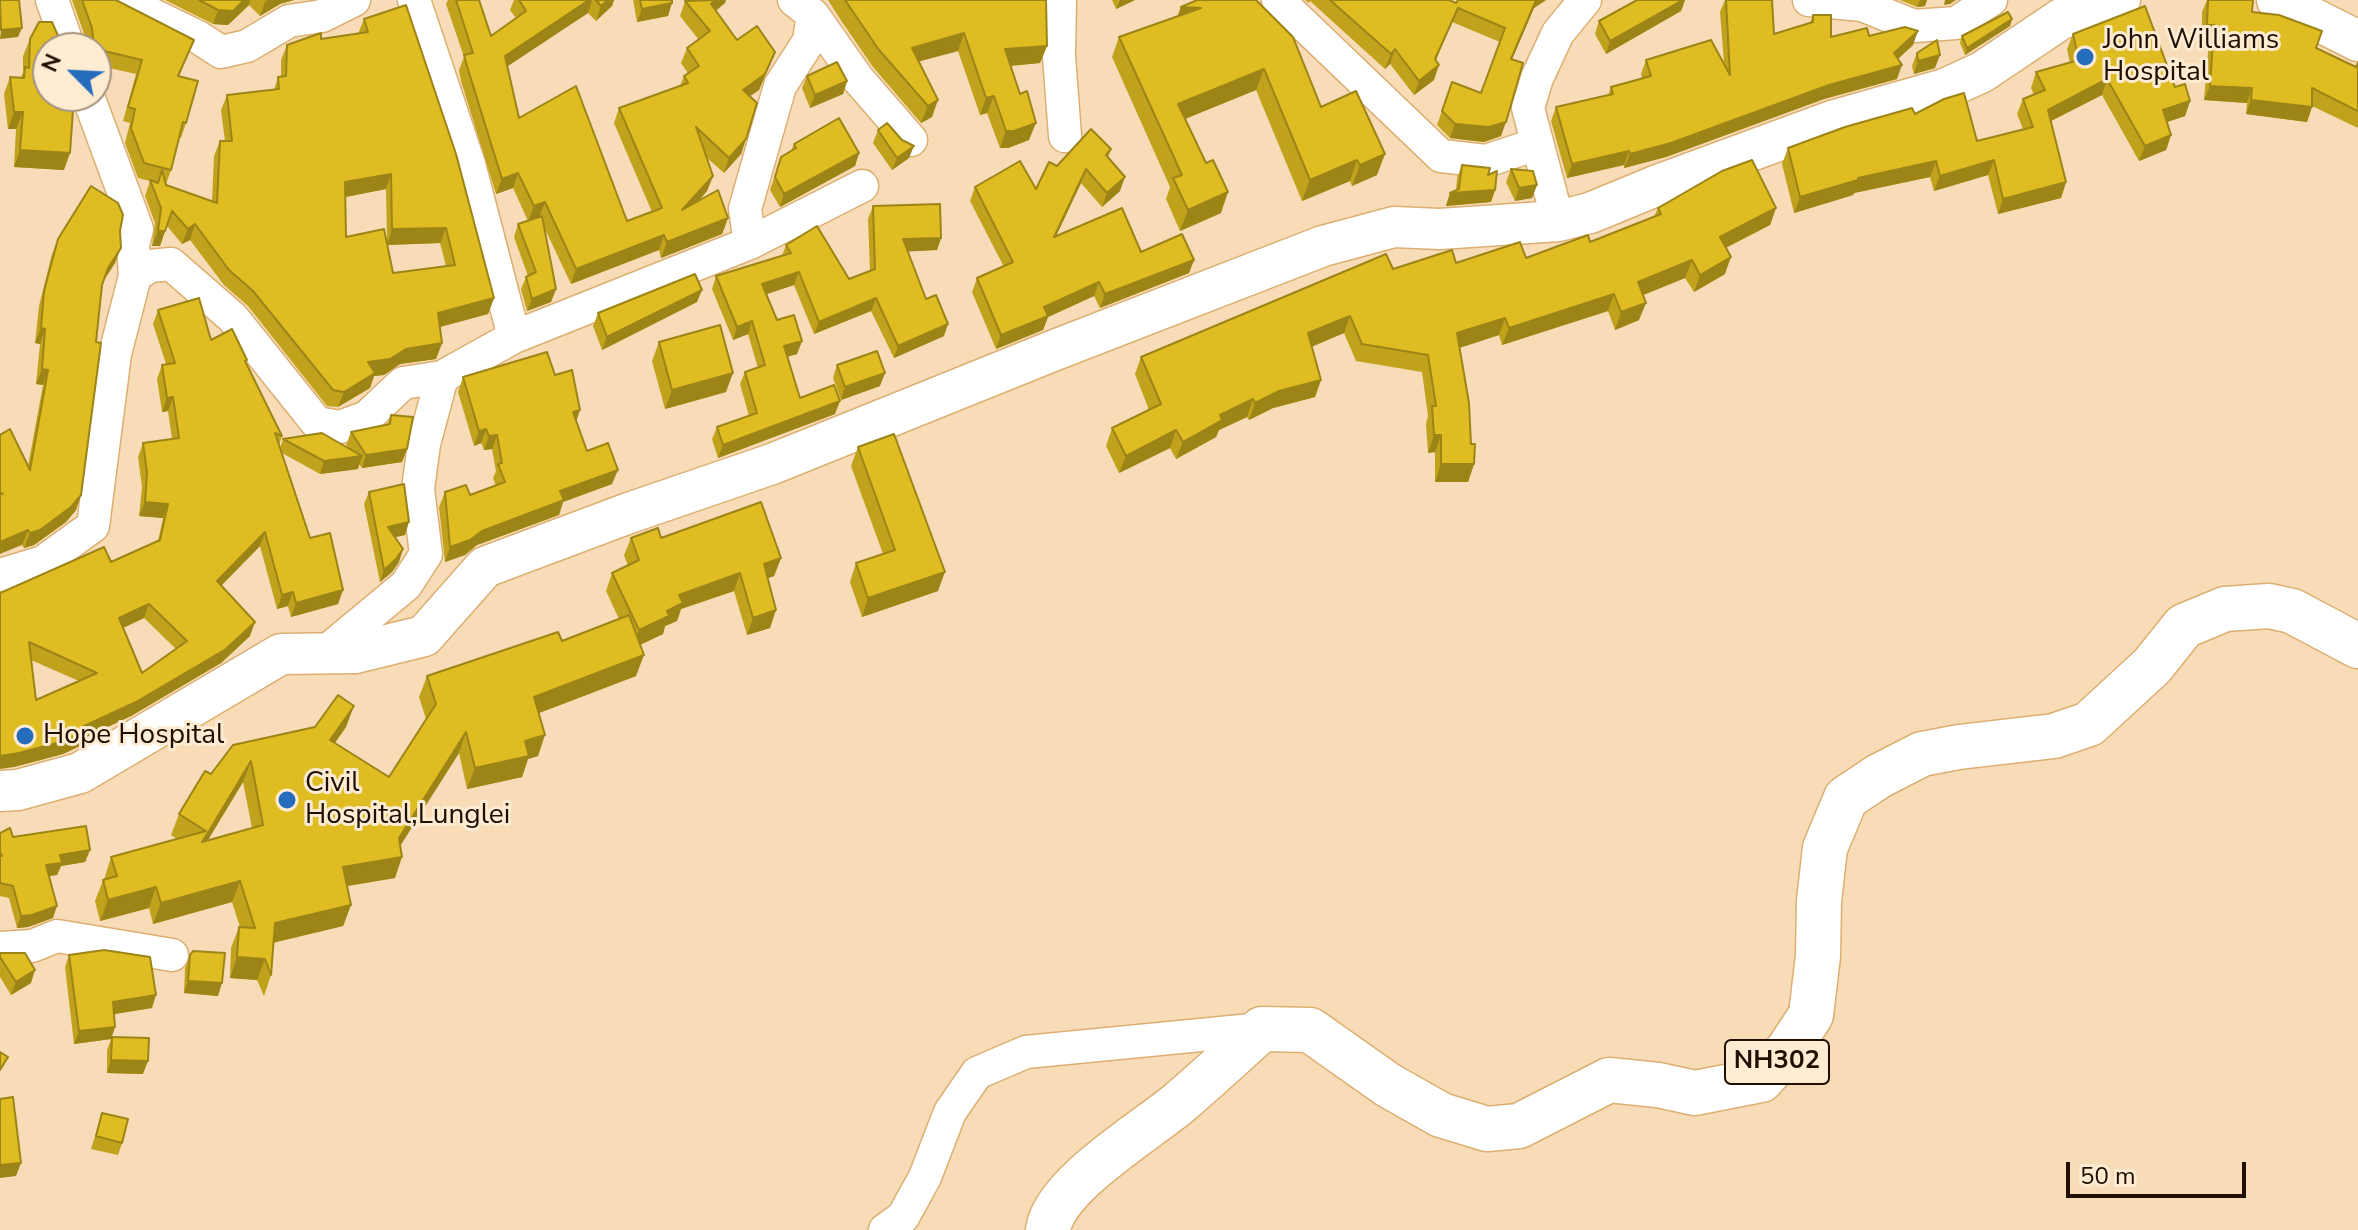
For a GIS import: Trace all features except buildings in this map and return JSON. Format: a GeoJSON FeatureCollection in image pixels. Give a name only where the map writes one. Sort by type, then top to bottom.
{"type":"FeatureCollection","features":[{"type":"Feature","properties":{"kind":"highway","name":"NH302"},"geometry":{"type":"LineString","coordinates":[[1262,1029],[1310,1030],[1388,1085],[1441,1115],[1487,1129],[1519,1126],[1609,1080],[1695,1093],[1761,1080],[1788,1050],[1811,1015],[1825,848],[1846,798],[1879,776],[1922,754],[2054,736],[2089,724],[2152,666],[2184,626],[2225,609],[2269,606],[2292,611],[2358,646]]}},
{"type":"Feature","properties":{"kind":"highway"},"geometry":{"type":"LineString","coordinates":[[1048,1230],[1062,1203],[1083,1176],[1176,1105],[1262,1029]]}},
{"type":"Feature","properties":{"kind":"main road"},"geometry":{"type":"LineString","coordinates":[[0,791],[18,790],[80,773],[281,654],[355,653],[424,636],[485,567],[772,464],[1323,246],[1394,227],[1440,229],[1558,221],[1590,213],[1832,121],[1945,89],[1982,72],[2061,19],[2120,0]]}},
{"type":"Feature","properties":{"kind":"main road"},"geometry":{"type":"LineString","coordinates":[[2277,0],[2358,41]]}},
{"type":"Feature","properties":{"kind":"street"},"geometry":{"type":"LineString","coordinates":[[52,0],[63,32]]}},
{"type":"Feature","properties":{"kind":"street"},"geometry":{"type":"LineString","coordinates":[[122,0],[198,37],[221,52],[247,46],[289,21],[322,16],[354,0]]}},
{"type":"Feature","properties":{"kind":"street"},"geometry":{"type":"LineString","coordinates":[[414,0],[469,164],[514,337]]}},
{"type":"Feature","properties":{"kind":"street"},"geometry":{"type":"LineString","coordinates":[[1060,0],[1059,56],[1065,136]]}},
{"type":"Feature","properties":{"kind":"street"},"geometry":{"type":"LineString","coordinates":[[1278,0],[1441,156],[1486,161],[1537,144]]}},
{"type":"Feature","properties":{"kind":"street"},"geometry":{"type":"LineString","coordinates":[[1558,221],[1528,108],[1537,78],[1558,33],[1585,0]]}},
{"type":"Feature","properties":{"kind":"street"},"geometry":{"type":"LineString","coordinates":[[1809,0],[1862,5],[1914,26],[1956,23],[1991,0]]}},
{"type":"Feature","properties":{"kind":"street"},"geometry":{"type":"LineString","coordinates":[[750,243],[745,209],[780,86],[809,41],[803,7]]}},
{"type":"Feature","properties":{"kind":"street"},"geometry":{"type":"LineString","coordinates":[[803,7],[858,79],[911,140]]}},
{"type":"Feature","properties":{"kind":"street"},"geometry":{"type":"LineString","coordinates":[[0,575],[43,562],[93,526],[115,354],[135,276],[133,245],[137,229],[94,112]]}},
{"type":"Feature","properties":{"kind":"street"},"geometry":{"type":"LineString","coordinates":[[135,276],[150,266],[171,264],[233,318],[317,423],[340,427],[367,417],[403,383],[442,377],[514,337],[750,243],[862,186]]}},
{"type":"Feature","properties":{"kind":"street"},"geometry":{"type":"LineString","coordinates":[[323,654],[406,585],[426,554],[418,489],[424,444],[442,377]]}},
{"type":"Feature","properties":{"kind":"street"},"geometry":{"type":"LineString","coordinates":[[0,948],[32,946],[57,936],[172,955]]}},
{"type":"Feature","properties":{"kind":"street"},"geometry":{"type":"LineString","coordinates":[[885,1230],[903,1217],[925,1177],[950,1112],[977,1073],[1026,1052],[1262,1029]]}},
{"type":"Feature","properties":{"kind":"place","name":"John Williams Hospital"},"geometry":{"type":"Point","coordinates":[2085,57]}},
{"type":"Feature","properties":{"kind":"place","name":"Hope Hospital"},"geometry":{"type":"Point","coordinates":[25,736]}},
{"type":"Feature","properties":{"kind":"place","name":"Civil Hospital,Lunglei"},"geometry":{"type":"Point","coordinates":[287,800]}}]}
